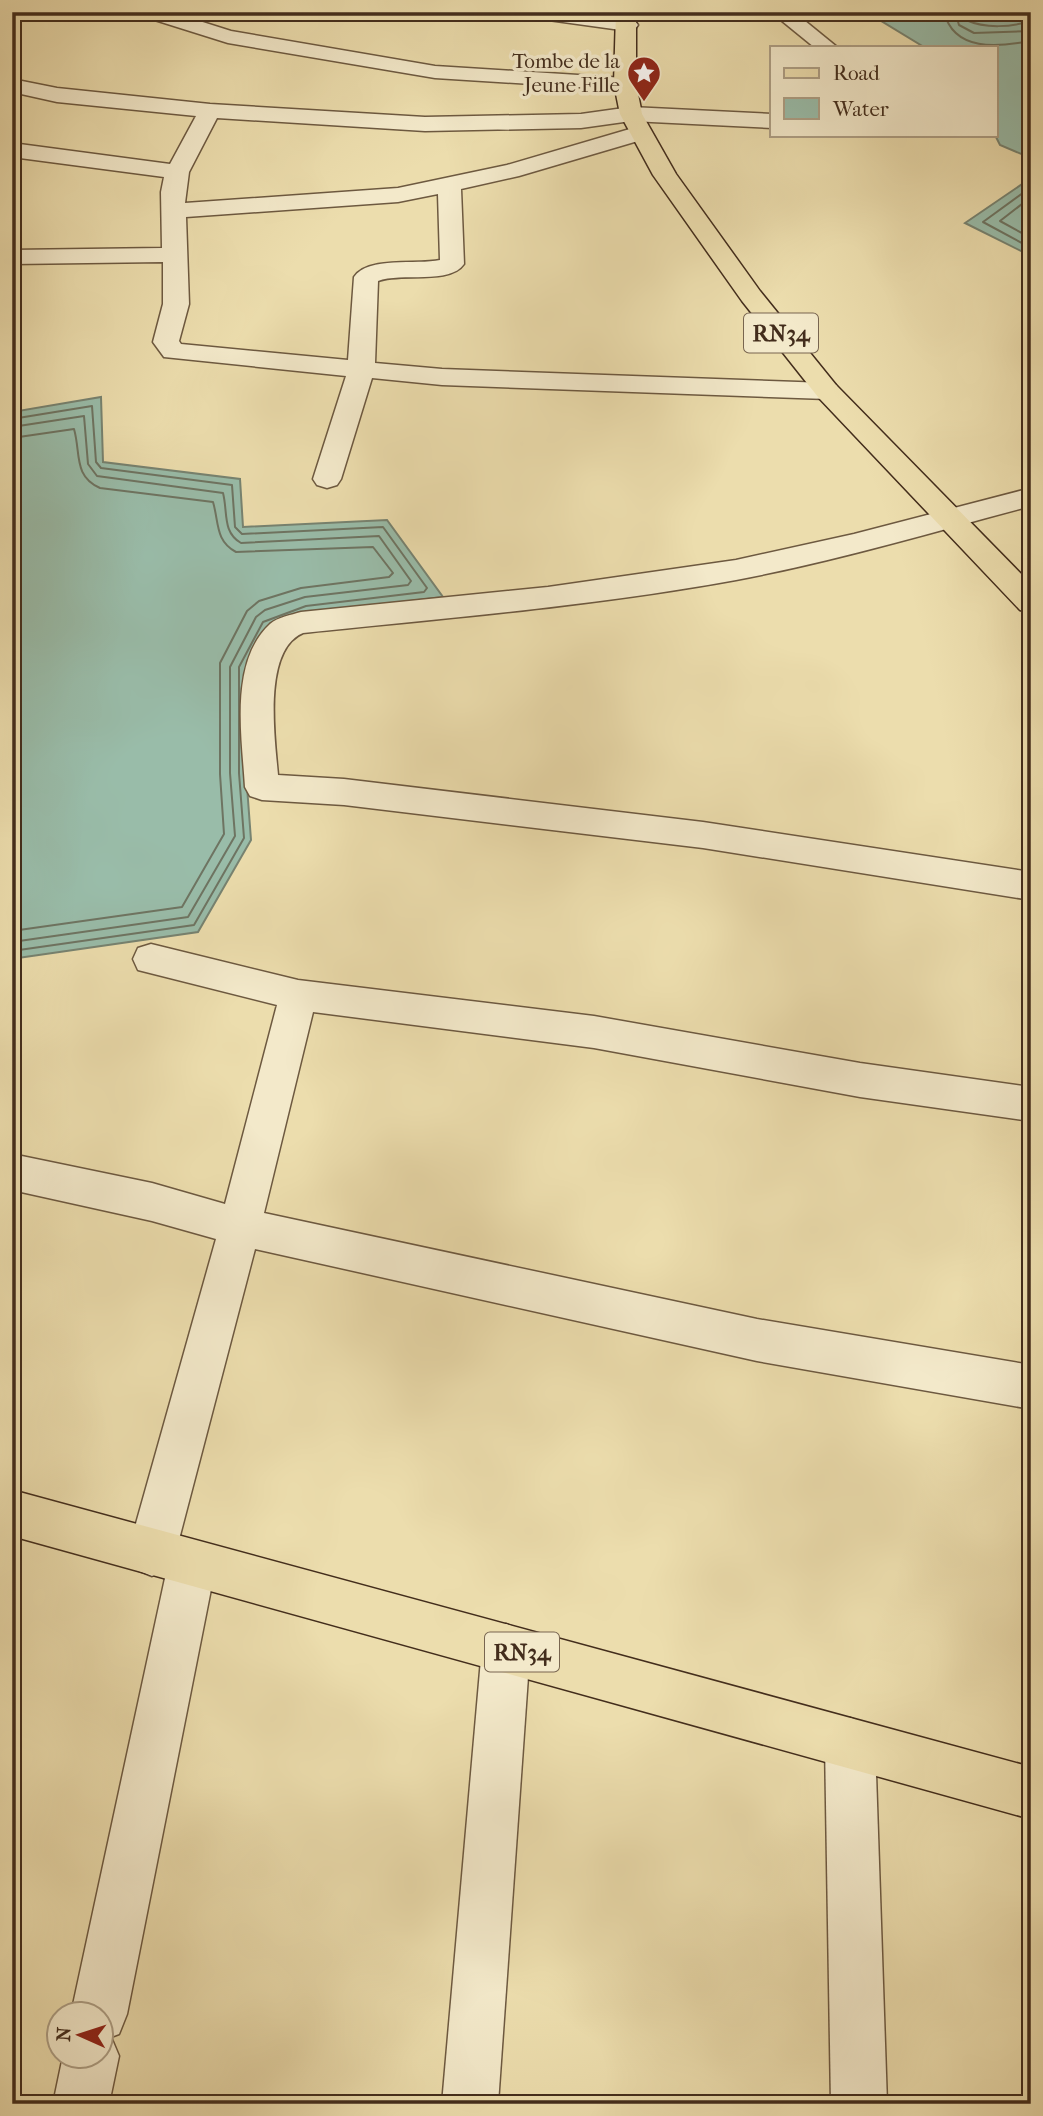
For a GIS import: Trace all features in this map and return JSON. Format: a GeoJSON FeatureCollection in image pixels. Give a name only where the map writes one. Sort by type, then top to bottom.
{"type":"FeatureCollection","features":[{"type":"Feature","properties":{"kind":"main road","name":"RN34"},"geometry":{"type":"LineString","coordinates":[[627,19],[625,84],[635,124],[666,175],[751,296],[827,391],[1031,603]]}},
{"type":"Feature","properties":{"kind":"main road","name":"RN34"},"geometry":{"type":"LineString","coordinates":[[12,1513],[1031,1793]]}},
{"type":"Feature","properties":{"kind":"street"},"geometry":{"type":"LineString","coordinates":[[149,12],[228,37],[423,71],[625,84]]}},
{"type":"Feature","properties":{"kind":"street"},"geometry":{"type":"LineString","coordinates":[[534,12],[627,19]]}},
{"type":"Feature","properties":{"kind":"street"},"geometry":{"type":"LineString","coordinates":[[781,12],[826,46]]}},
{"type":"Feature","properties":{"kind":"street"},"geometry":{"type":"LineString","coordinates":[[12,85],[57,96],[210,111],[425,124],[770,121]]}},
{"type":"Feature","properties":{"kind":"street"},"geometry":{"type":"LineString","coordinates":[[210,111],[177,172],[173,192],[176,304],[166,342],[173,351],[442,377],[827,391]]}},
{"type":"Feature","properties":{"kind":"street"},"geometry":{"type":"LineString","coordinates":[[173,211],[398,195],[524,167],[635,124]]}},
{"type":"Feature","properties":{"kind":"street"},"geometry":{"type":"LineString","coordinates":[[12,150],[177,172]]}},
{"type":"Feature","properties":{"kind":"street"},"geometry":{"type":"LineString","coordinates":[[327,479],[361,370],[366,277],[379,270],[442,268],[452,264],[449,185]]}},
{"type":"Feature","properties":{"kind":"street"},"geometry":{"type":"LineString","coordinates":[[12,257],[175,255]]}},
{"type":"Feature","properties":{"kind":"street"},"geometry":{"type":"LineString","coordinates":[[1031,497],[854,544],[736,570],[548,597],[301,623],[283,630],[271,644],[261,675],[258,717],[262,787],[344,792],[703,835],[1031,886]]}},
{"type":"Feature","properties":{"kind":"street"},"geometry":{"type":"LineString","coordinates":[[151,959],[298,995],[594,1032],[860,1080],[1031,1104]]}},
{"type":"Feature","properties":{"kind":"street"},"geometry":{"type":"LineString","coordinates":[[101,2000],[172,1558],[240,1227],[298,995]]}},
{"type":"Feature","properties":{"kind":"street"},"geometry":{"type":"LineString","coordinates":[[12,1172],[152,1202],[240,1227],[757,1340],[1031,1387]]}},
{"type":"Feature","properties":{"kind":"street"},"geometry":{"type":"LineString","coordinates":[[470,2104],[506,1648]]}},
{"type":"Feature","properties":{"kind":"street"},"geometry":{"type":"LineString","coordinates":[[850,1743],[859,2104]]}},
{"type":"Feature","properties":{"kind":"street"},"geometry":{"type":"LineString","coordinates":[[81,2104],[87,2070]]}},
{"type":"Feature","properties":{"kind":"water"},"geometry":{"type":"Polygon","coordinates":[[[856,12],[966,12],[974,17],[1031,15],[1031,158],[1000,145],[996,136],[998,136],[998,46],[922,46],[881,21],[856,12]]]}},
{"type":"Feature","properties":{"kind":"water"},"geometry":{"type":"Polygon","coordinates":[[[1031,178],[1031,256],[965,223],[1031,178]]]}},
{"type":"Feature","properties":{"kind":"water"},"geometry":{"type":"Polygon","coordinates":[[[101,397],[103,462],[240,479],[243,527],[387,520],[443,597],[308,613],[269,625],[246,667],[246,773],[251,840],[198,932],[18,958],[12,957],[12,412],[101,397]]]}},
{"type":"Feature","properties":{"kind":"place","name":"Tombe de la Jeune Fille"},"geometry":{"type":"Point","coordinates":[644,103]}}]}
